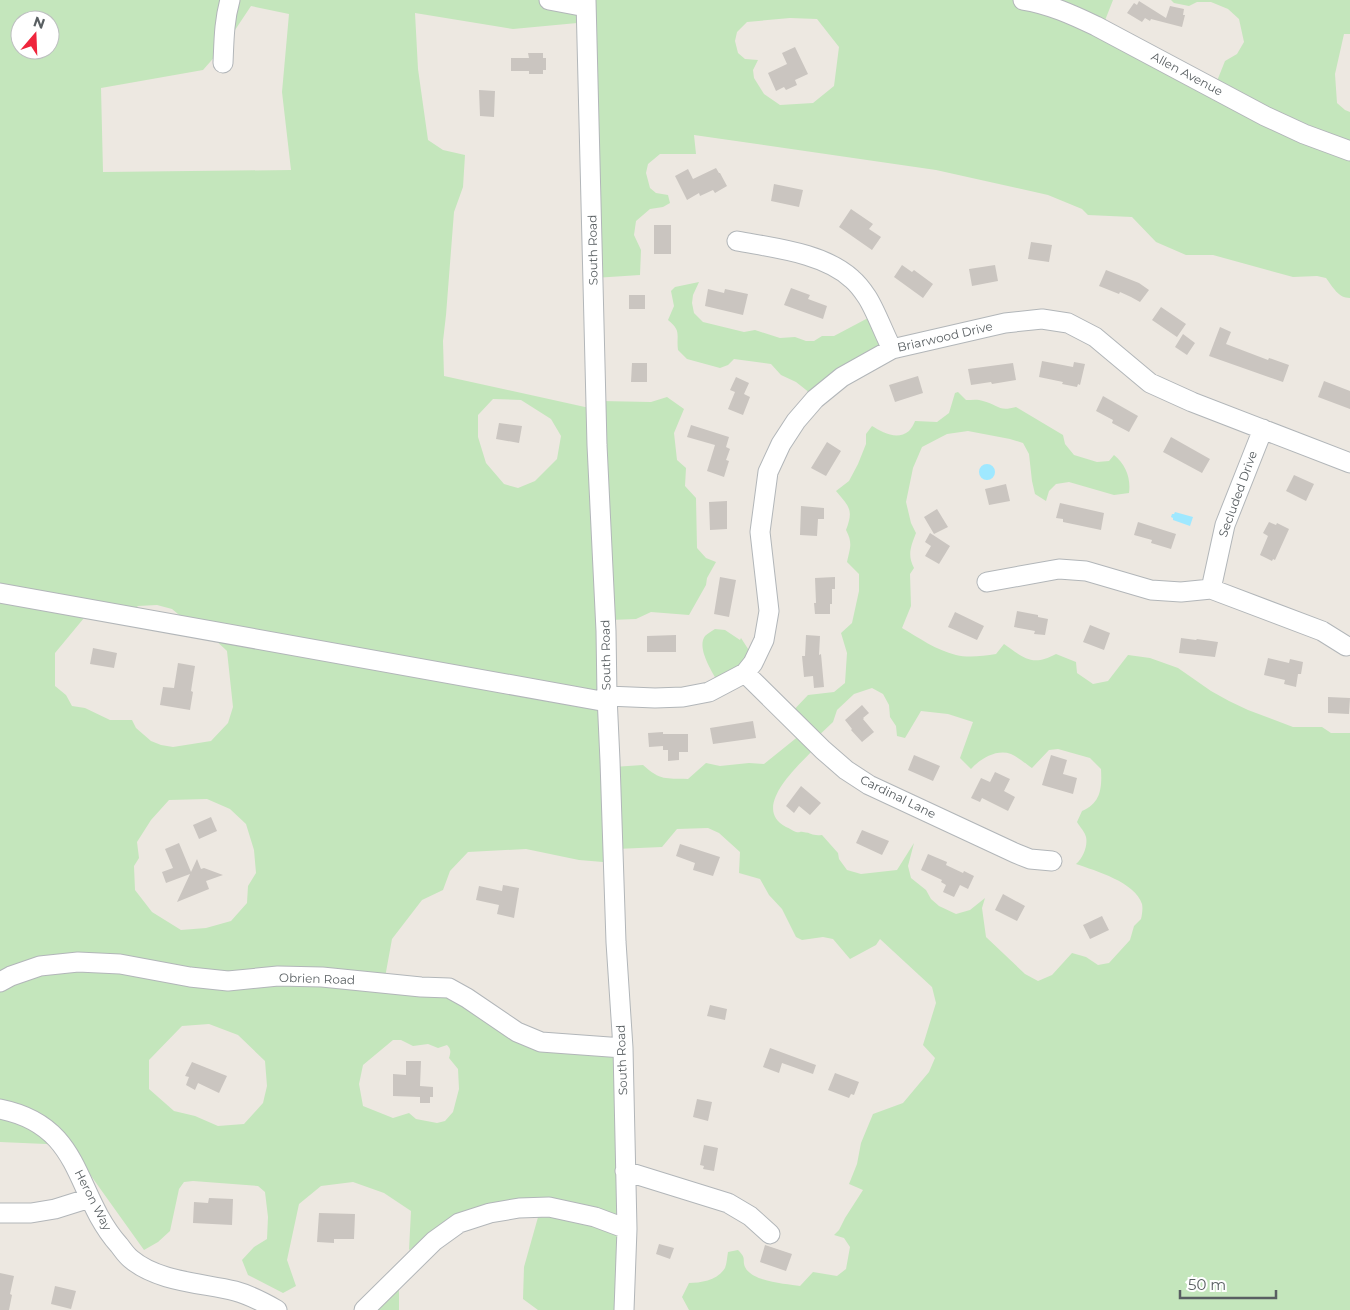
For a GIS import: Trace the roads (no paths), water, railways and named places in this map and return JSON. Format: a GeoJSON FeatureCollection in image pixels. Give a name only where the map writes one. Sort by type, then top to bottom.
{"type":"FeatureCollection","features":[{"type":"Feature","properties":{"kind":"street"},"geometry":{"type":"LineString","coordinates":[[223,63],[226,11],[230,0]]}},
{"type":"Feature","properties":{"kind":"street"},"geometry":{"type":"LineString","coordinates":[[549,0],[586,4]]}},
{"type":"Feature","properties":{"kind":"street","name":"Allen Avenue"},"geometry":{"type":"LineString","coordinates":[[1023,0],[1036,2],[1096,26],[1265,116],[1304,134],[1350,150]]}},
{"type":"Feature","properties":{"kind":"street","name":"South Road"},"geometry":{"type":"LineString","coordinates":[[586,4],[607,699],[616,942],[623,1048],[627,1229],[624,1310]]}},
{"type":"Feature","properties":{"kind":"street"},"geometry":{"type":"LineString","coordinates":[[738,241],[815,258],[837,268],[853,280],[868,299],[892,349]]}},
{"type":"Feature","properties":{"kind":"street","name":"Briarwood Drive"},"geometry":{"type":"LineString","coordinates":[[745,673],[753,663],[764,640],[769,611],[760,532],[768,472],[796,421],[815,399],[842,377],[892,349],[1005,322],[1042,319],[1068,323],[1095,337],[1150,383],[1192,402],[1350,463]]}},
{"type":"Feature","properties":{"kind":"street","name":"Secluded Drive"},"geometry":{"type":"LineString","coordinates":[[1211,589],[1225,525],[1263,430]]}},
{"type":"Feature","properties":{"kind":"street"},"geometry":{"type":"LineString","coordinates":[[986,582],[1059,569],[1086,571],[1150,590],[1181,592],[1211,589],[1322,631],[1346,646]]}},
{"type":"Feature","properties":{"kind":"street"},"geometry":{"type":"LineString","coordinates":[[0,593],[607,699],[683,697],[709,692],[745,673]]}},
{"type":"Feature","properties":{"kind":"street","name":"Cardinal Lane"},"geometry":{"type":"LineString","coordinates":[[745,673],[823,750],[846,770],[869,785],[1015,853],[1030,859],[1052,861]]}},
{"type":"Feature","properties":{"kind":"street","name":"Obrien Road"},"geometry":{"type":"LineString","coordinates":[[0,982],[40,966],[78,962],[120,964],[190,977],[228,981],[278,976],[322,977],[448,988],[467,998],[516,1032],[541,1042],[623,1048]]}},
{"type":"Feature","properties":{"kind":"street","name":"Heron Way"},"geometry":{"type":"LineString","coordinates":[[0,1109],[13,1111],[30,1119],[46,1128],[52,1134],[70,1156],[101,1222],[113,1240],[139,1265],[190,1283],[237,1292],[252,1297],[277,1310]]}},
{"type":"Feature","properties":{"kind":"street"},"geometry":{"type":"LineString","coordinates":[[625,1171],[728,1203],[750,1216],[770,1234]]}},
{"type":"Feature","properties":{"kind":"street"},"geometry":{"type":"LineString","coordinates":[[0,1213],[55,1209],[90,1198]]}},
{"type":"Feature","properties":{"kind":"street"},"geometry":{"type":"LineString","coordinates":[[364,1310],[434,1240],[459,1223],[490,1213],[519,1208],[549,1207],[595,1217],[627,1229]]}},
{"type":"Feature","properties":{"kind":"water"},"geometry":{"type":"Polygon","coordinates":[[[987,464],[993,466],[995,472],[993,478],[987,480],[981,478],[979,472],[981,466],[987,464]]]}},
{"type":"Feature","properties":{"kind":"water"},"geometry":{"type":"Polygon","coordinates":[[[1175,512],[1193,517],[1190,526],[1173,520],[1171,517],[1175,512]]]}}]}
